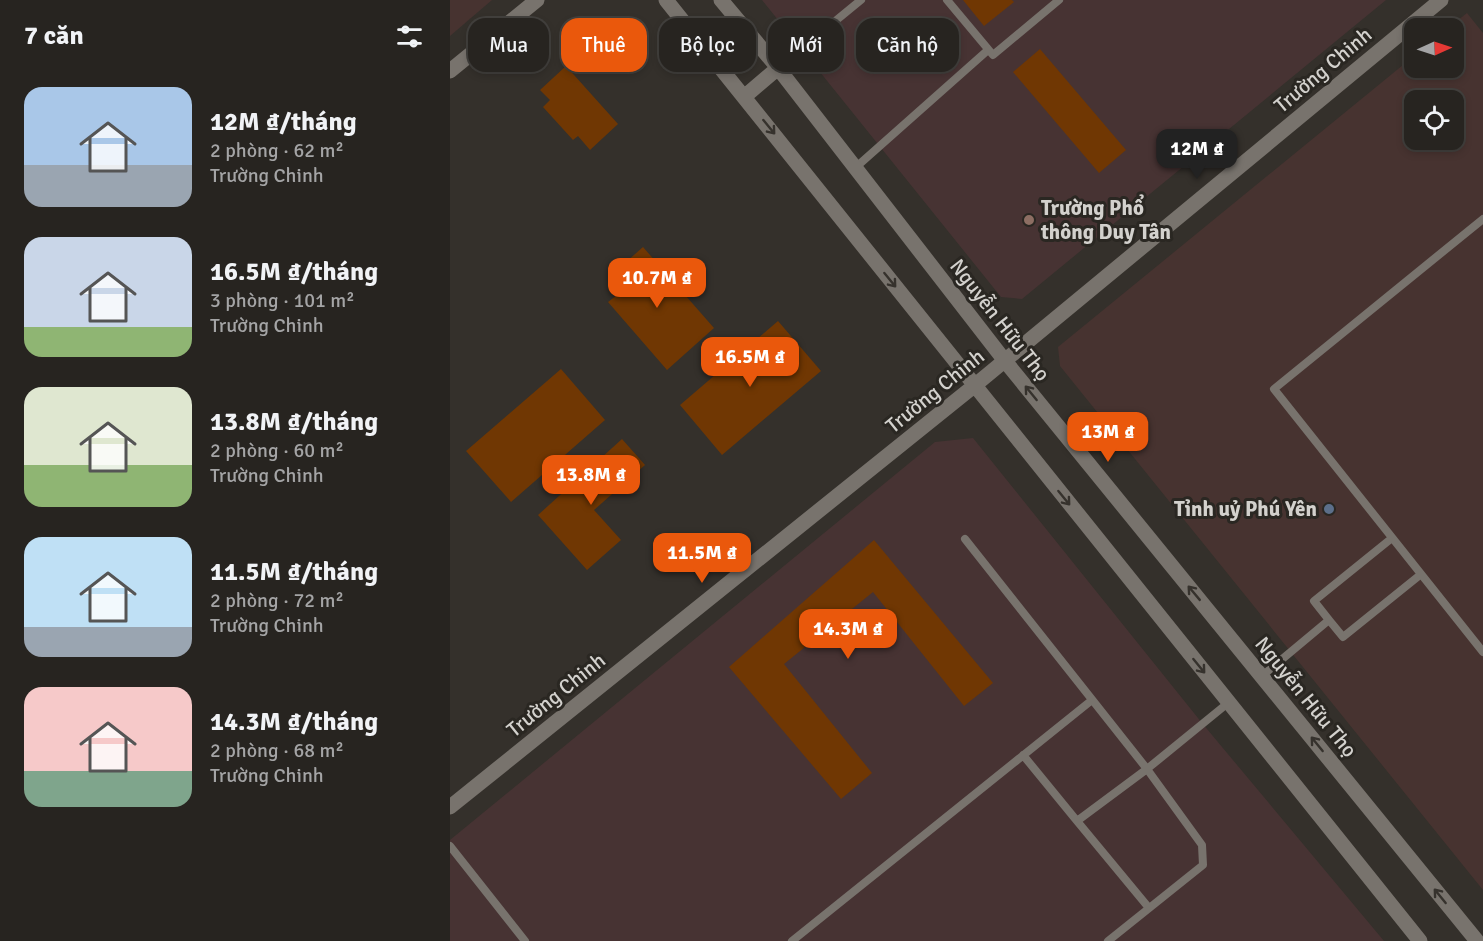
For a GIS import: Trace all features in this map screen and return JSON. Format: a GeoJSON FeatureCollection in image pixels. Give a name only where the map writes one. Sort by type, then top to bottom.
{"type":"FeatureCollection","features":[{"type":"Feature","properties":{"kind":"street"},"geometry":{"type":"LineString","coordinates":[[450,71],[537,0]]}},
{"type":"Feature","properties":{"kind":"street"},"geometry":{"type":"LineString","coordinates":[[666,0],[1420,941]]}},
{"type":"Feature","properties":{"kind":"street","name":"Nguyễn Hữu Thọ"},"geometry":{"type":"LineString","coordinates":[[721,0],[768,56]]}},
{"type":"Feature","properties":{"kind":"street","name":"Trường Chinh"},"geometry":{"type":"LineString","coordinates":[[450,807],[1005,361],[1441,0]]}},
{"type":"Feature","properties":{"kind":"street"},"geometry":{"type":"LineString","coordinates":[[744,97],[773,72]]}},
{"type":"Feature","properties":{"kind":"street","name":"Nguyễn Hữu Thọ"},"geometry":{"type":"LineString","coordinates":[[781,72],[1005,361],[1477,941]]}},
{"type":"Feature","properties":{"kind":"lane"},"geometry":{"type":"LineString","coordinates":[[839,18],[861,0]]}},
{"type":"Feature","properties":{"kind":"lane"},"geometry":{"type":"LineString","coordinates":[[947,0],[993,55],[1059,0]]}},
{"type":"Feature","properties":{"kind":"lane"},"geometry":{"type":"LineString","coordinates":[[854,168],[988,50]]}},
{"type":"Feature","properties":{"kind":"lane"},"geometry":{"type":"LineString","coordinates":[[1483,219],[1274,389],[1483,652]]}},
{"type":"Feature","properties":{"kind":"lane"},"geometry":{"type":"LineString","coordinates":[[1392,538],[1314,601],[1342,637],[1420,575]]}},
{"type":"Feature","properties":{"kind":"lane"},"geometry":{"type":"LineString","coordinates":[[965,539],[1147,770],[1202,845],[1203,865],[1108,941]]}},
{"type":"Feature","properties":{"kind":"lane"},"geometry":{"type":"LineString","coordinates":[[1262,676],[1329,620]]}},
{"type":"Feature","properties":{"kind":"lane"},"geometry":{"type":"LineString","coordinates":[[792,941],[1092,700]]}},
{"type":"Feature","properties":{"kind":"lane"},"geometry":{"type":"LineString","coordinates":[[1077,820],[1147,770],[1228,703]]}},
{"type":"Feature","properties":{"kind":"lane"},"geometry":{"type":"LineString","coordinates":[[1023,755],[1149,908]]}},
{"type":"Feature","properties":{"kind":"lane"},"geometry":{"type":"LineString","coordinates":[[450,846],[525,941]]}},
{"type":"Feature","properties":{"kind":"shaded area"},"geometry":{"type":"Polygon","coordinates":[[[450,0],[492,0],[468,18],[468,21],[450,36],[450,0]]]}},
{"type":"Feature","properties":{"kind":"shaded area","name":"Trường Phổ thông Duy Tân"},"geometry":{"type":"Polygon","coordinates":[[[762,0],[1386,0],[1022,299],[1001,297],[820,72],[844,72],[844,18],[776,18],[762,0]]]}},
{"type":"Feature","properties":{"kind":"shaded area","name":"Tỉnh uỷ Phú Yên"},"geometry":{"type":"Polygon","coordinates":[[[1467,13],[1483,33],[1483,890],[1060,366],[1058,347],[1404,64],[1404,78],[1464,78],[1464,18],[1461,18],[1467,13]]]}},
{"type":"Feature","properties":{"kind":"shaded area"},"geometry":{"type":"Polygon","coordinates":[[[973,438],[1202,723],[1384,941],[450,941],[450,840],[935,442],[973,438]]]}},
{"type":"Feature","properties":{"kind":"building"},"geometry":{"type":"Polygon","coordinates":[[[963,0],[1012,0],[1014,2],[984,26],[963,0]]]}},
{"type":"Feature","properties":{"kind":"building"},"geometry":{"type":"Polygon","coordinates":[[[1040,49],[1126,150],[1099,173],[1013,72],[1040,49]]]}},
{"type":"Feature","properties":{"kind":"building"},"geometry":{"type":"Polygon","coordinates":[[[561,71],[571,72],[618,124],[590,150],[578,136],[573,140],[543,107],[550,100],[540,90],[561,71]]]}},
{"type":"Feature","properties":{"kind":"building"},"geometry":{"type":"Polygon","coordinates":[[[643,247],[714,328],[667,370],[608,302],[621,292],[608,278],[643,247]]]}},
{"type":"Feature","properties":{"kind":"building"},"geometry":{"type":"Polygon","coordinates":[[[778,321],[821,371],[722,455],[680,405],[778,321]]]}},
{"type":"Feature","properties":{"kind":"building"},"geometry":{"type":"Polygon","coordinates":[[[561,369],[605,420],[511,502],[466,451],[561,369]]]}},
{"type":"Feature","properties":{"kind":"building"},"geometry":{"type":"Polygon","coordinates":[[[622,439],[645,465],[594,510],[621,540],[587,570],[538,515],[622,439]]]}},
{"type":"Feature","properties":{"kind":"building"},"geometry":{"type":"Polygon","coordinates":[[[874,540],[993,683],[964,706],[873,592],[784,664],[872,773],[841,799],[729,667],[874,540]]]}},
{"type":"Feature","properties":{"kind":"place","name":"Trường Phổ thông Duy Tân"},"geometry":{"type":"Point","coordinates":[1029,220]}},
{"type":"Feature","properties":{"kind":"place","name":"Tỉnh uỷ Phú Yên"},"geometry":{"type":"Point","coordinates":[1329,509]}}]}
